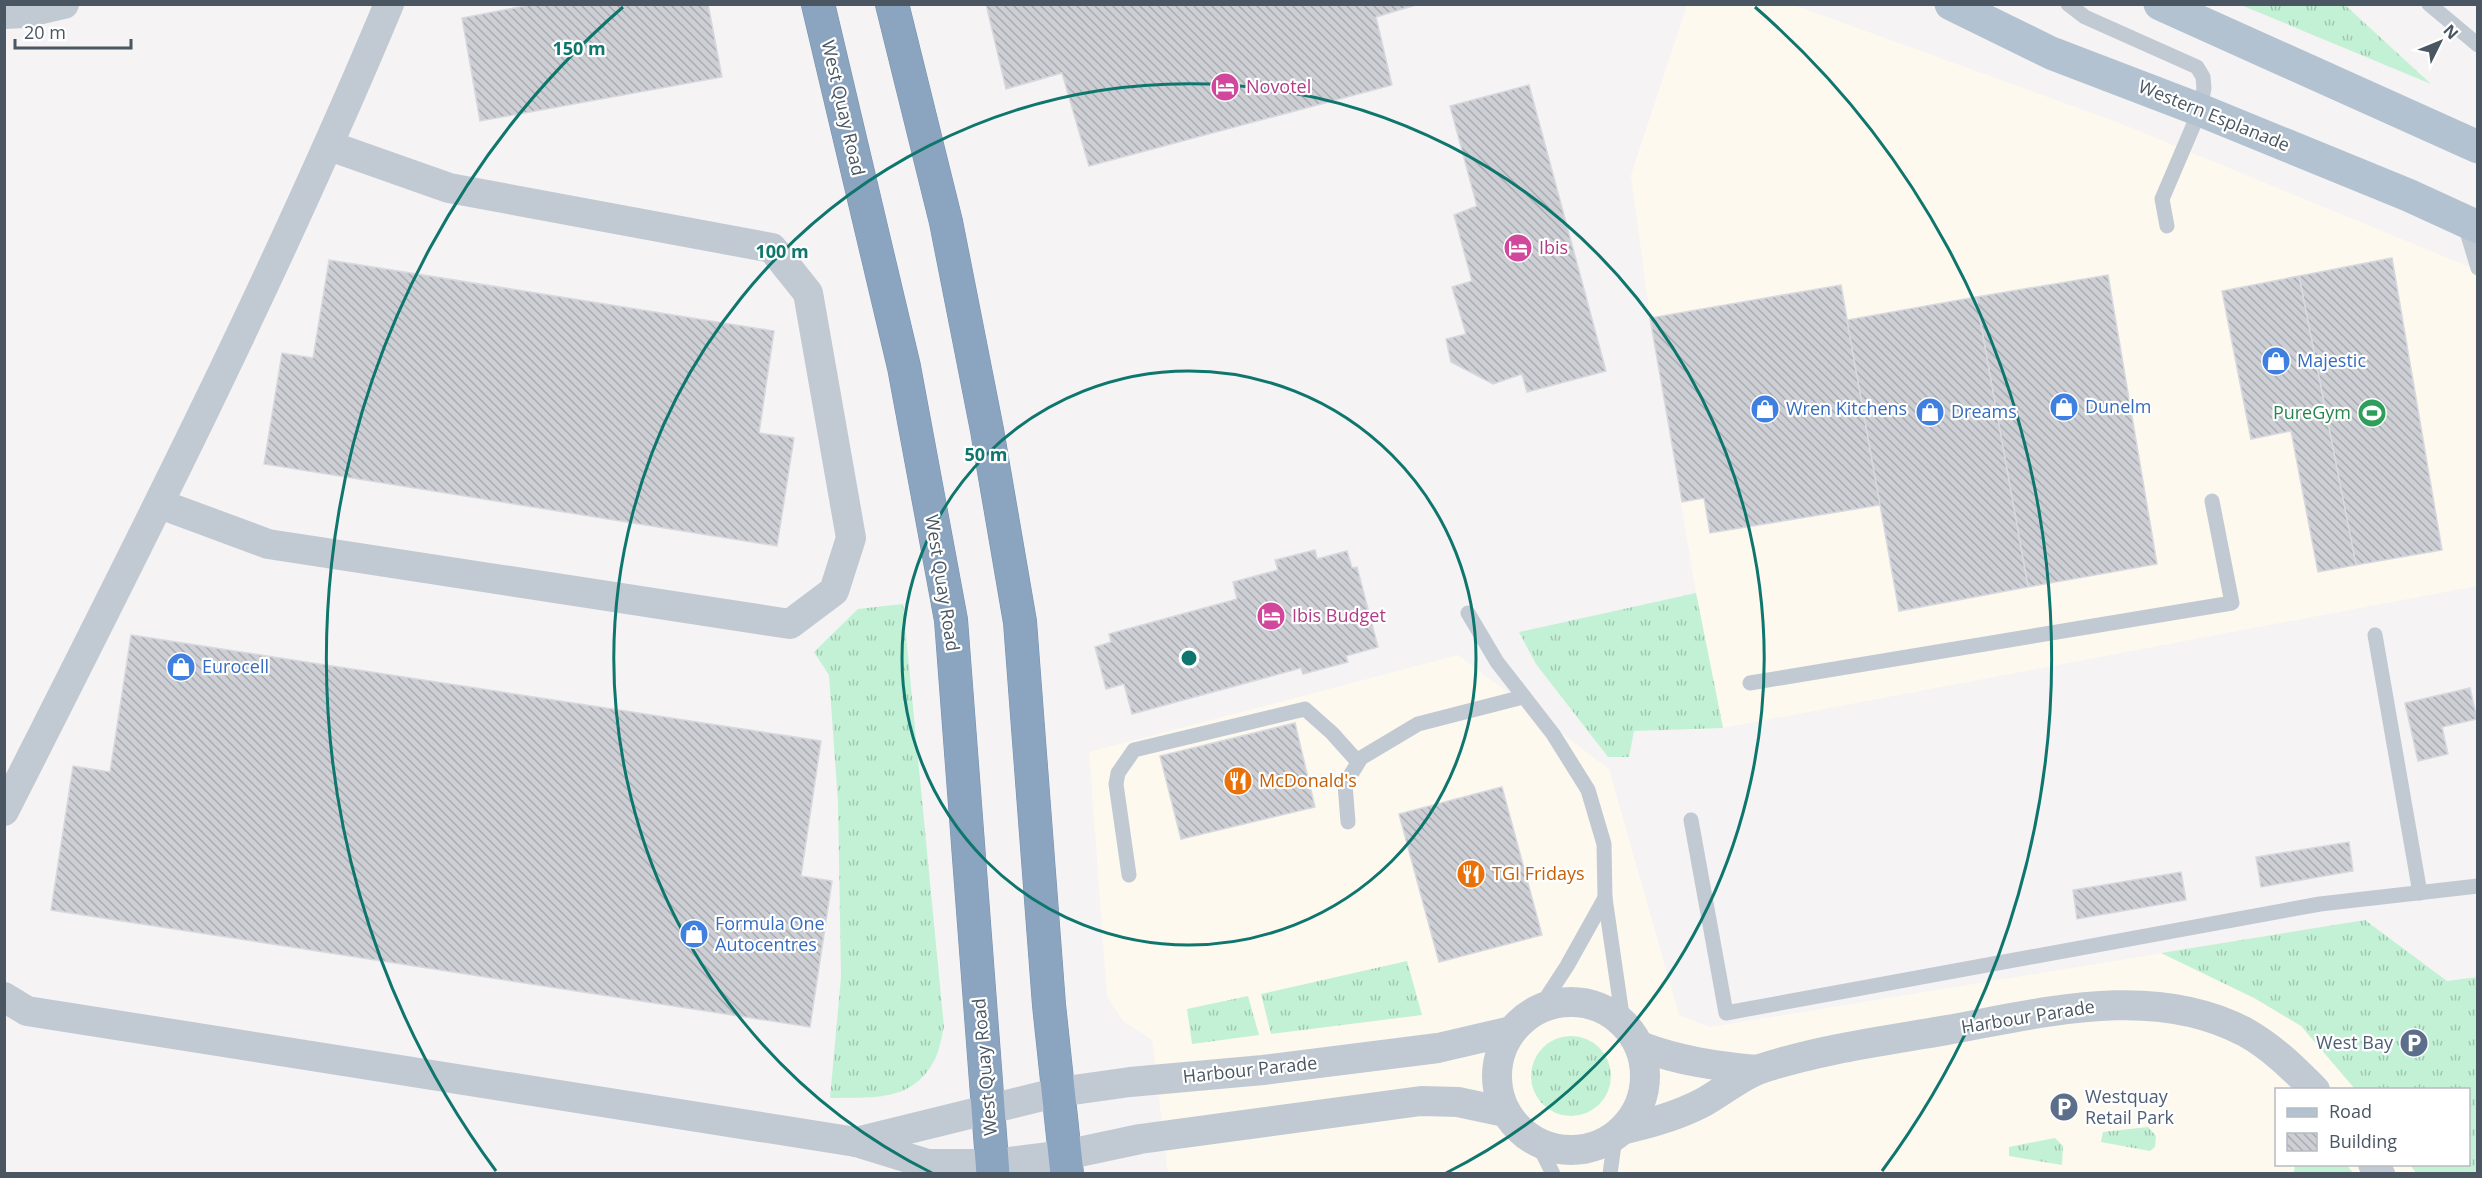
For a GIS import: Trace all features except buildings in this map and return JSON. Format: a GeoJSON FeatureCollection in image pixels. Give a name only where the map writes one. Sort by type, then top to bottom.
{"type":"FeatureCollection","features":[{"type":"Feature","properties":{"kind":"highway","name":"West Quay Road"},"geometry":{"type":"LineString","coordinates":[[818,4],[904,368],[951,620],[993,1169]]}},
{"type":"Feature","properties":{"kind":"highway"},"geometry":{"type":"LineString","coordinates":[[892,4],[946,222],[987,430],[1020,622],[1049,1005],[1066,1164]]}},
{"type":"Feature","properties":{"kind":"main road","name":"Western Esplanade"},"geometry":{"type":"LineString","coordinates":[[1950,4],[2050,52],[2200,110],[2408,195],[2471,224]]}},
{"type":"Feature","properties":{"kind":"main road"},"geometry":{"type":"LineString","coordinates":[[2160,4],[2478,147]]}},
{"type":"Feature","properties":{"kind":"street"},"geometry":{"type":"LineString","coordinates":[[11,16],[64,4]]}},
{"type":"Feature","properties":{"kind":"street"},"geometry":{"type":"LineString","coordinates":[[4,811],[160,504],[330,146],[389,4]]}},
{"type":"Feature","properties":{"kind":"street"},"geometry":{"type":"LineString","coordinates":[[160,504],[268,544],[790,624],[834,591],[851,538],[808,293],[772,248],[449,188],[330,146]]}},
{"type":"Feature","properties":{"kind":"street"},"geometry":{"type":"LineString","coordinates":[[4,997],[27,1011],[856,1142],[928,1164],[993,1169],[1066,1164],[1140,1139],[1421,1101],[1458,1102],[1505,1112]]}},
{"type":"Feature","properties":{"kind":"street"},"geometry":{"type":"LineString","coordinates":[[1560,1002],[1583,1002],[1604,1009],[1623,1022],[1640,1046],[1646,1068],[1645,1090],[1638,1111],[1620,1133],[1597,1147],[1577,1150],[1556,1149],[1537,1142],[1518,1129],[1505,1112],[1498,1092],[1497,1070],[1501,1050],[1511,1031],[1523,1018],[1539,1009],[1560,1002]]}},
{"type":"Feature","properties":{"kind":"street","name":"Harbour Parade"},"geometry":{"type":"LineString","coordinates":[[1620,1133],[1660,1121],[1701,1103],[1757,1070],[1813,1053],[2066,1008],[2110,1004],[2180,1010],[2245,1032],[2282,1057],[2314,1088]]}},
{"type":"Feature","properties":{"kind":"street","name":"Harbour Parade"},"geometry":{"type":"LineString","coordinates":[[856,1142],[1059,1092],[1438,1048],[1511,1031]]}},
{"type":"Feature","properties":{"kind":"street","name":"Harbour Parade"},"geometry":{"type":"LineString","coordinates":[[1640,1046],[1672,1059],[1757,1070]]}},
{"type":"Feature","properties":{"kind":"lane"},"geometry":{"type":"LineString","coordinates":[[2068,4],[2085,17],[2197,67],[2203,76],[2204,88],[2200,110],[2162,199],[2167,226]]}},
{"type":"Feature","properties":{"kind":"lane"},"geometry":{"type":"LineString","coordinates":[[2429,4],[2478,45]]}},
{"type":"Feature","properties":{"kind":"lane"},"geometry":{"type":"LineString","coordinates":[[2471,224],[2478,268]]}},
{"type":"Feature","properties":{"kind":"lane"},"geometry":{"type":"LineString","coordinates":[[1750,683],[2232,603],[2212,501]]}},
{"type":"Feature","properties":{"kind":"lane"},"geometry":{"type":"LineString","coordinates":[[1468,613],[1497,662],[1553,734],[1588,790],[1604,844],[1605,898],[1623,1022]]}},
{"type":"Feature","properties":{"kind":"lane"},"geometry":{"type":"LineString","coordinates":[[2375,635],[2420,893]]}},
{"type":"Feature","properties":{"kind":"lane"},"geometry":{"type":"LineString","coordinates":[[1348,822],[1345,784],[1358,762],[1418,724],[1523,697]]}},
{"type":"Feature","properties":{"kind":"lane"},"geometry":{"type":"LineString","coordinates":[[1129,875],[1116,784],[1118,773],[1134,750],[1305,709],[1332,732],[1358,762]]}},
{"type":"Feature","properties":{"kind":"lane"},"geometry":{"type":"LineString","coordinates":[[1691,820],[1726,1013],[2320,904],[2478,886]]}},
{"type":"Feature","properties":{"kind":"lane"},"geometry":{"type":"LineString","coordinates":[[1539,1009],[1567,966],[1605,898]]}},
{"type":"Feature","properties":{"kind":"lane"},"geometry":{"type":"LineString","coordinates":[[1610,1173],[1620,1133]]}},
{"type":"Feature","properties":{"kind":"lane"},"geometry":{"type":"LineString","coordinates":[[1537,1142],[1553,1173]]}},
{"type":"Feature","properties":{"kind":"shaded area"},"geometry":{"type":"Polygon","coordinates":[[[1687,5],[1794,5],[2122,124],[2477,270],[2477,586],[1723,728],[1696,593],[1650,318],[1631,175],[1687,5]]]}},
{"type":"Feature","properties":{"kind":"shaded area"},"geometry":{"type":"Polygon","coordinates":[[[1458,655],[1609,769],[1679,1015],[1710,1027],[2365,920],[2447,981],[2477,977],[2477,1173],[1168,1173],[1152,1040],[1123,1021],[1107,996],[1089,752],[1458,655]]]}},
{"type":"Feature","properties":{"kind":"green space"},"geometry":{"type":"Polygon","coordinates":[[[2241,5],[2345,5],[2431,84],[2241,5]]]}},
{"type":"Feature","properties":{"kind":"green space"},"geometry":{"type":"Polygon","coordinates":[[[1696,593],[1723,728],[1634,731],[1629,757],[1608,757],[1536,664],[1519,632],[1696,593]]]}},
{"type":"Feature","properties":{"kind":"green space"},"geometry":{"type":"Polygon","coordinates":[[[903,604],[944,1027],[935,1059],[915,1084],[890,1095],[830,1098],[841,977],[838,802],[829,675],[814,652],[858,609],[903,604]]]}},
{"type":"Feature","properties":{"kind":"green space"},"geometry":{"type":"Polygon","coordinates":[[[2365,920],[2447,981],[2477,977],[2477,1173],[2416,1173],[2411,1166],[2470,1166],[2470,1088],[2354,1088],[2301,1026],[2254,998],[2161,953],[2365,920]]]}},
{"type":"Feature","properties":{"kind":"green space"},"geometry":{"type":"Polygon","coordinates":[[[1407,961],[1422,1015],[1271,1034],[1261,994],[1407,961]]]}},
{"type":"Feature","properties":{"kind":"green space"},"geometry":{"type":"Polygon","coordinates":[[[1248,996],[1259,1035],[1192,1044],[1187,1009],[1248,996]]]}},
{"type":"Feature","properties":{"kind":"green space"},"geometry":{"type":"Polygon","coordinates":[[[1571,1036],[1586,1039],[1599,1048],[1608,1061],[1611,1076],[1608,1091],[1599,1104],[1586,1113],[1571,1116],[1556,1113],[1543,1104],[1534,1091],[1531,1076],[1534,1061],[1543,1048],[1556,1039],[1571,1036]]]}},
{"type":"Feature","properties":{"kind":"green space"},"geometry":{"type":"Polygon","coordinates":[[[2148,1127],[2156,1136],[2155,1147],[2150,1151],[2101,1142],[2103,1132],[2148,1127]]]}},
{"type":"Feature","properties":{"kind":"green space"},"geometry":{"type":"Polygon","coordinates":[[[2055,1138],[2063,1146],[2062,1165],[2009,1156],[2009,1147],[2055,1138]]]}},
{"type":"Feature","properties":{"kind":"green space"},"geometry":{"type":"Polygon","coordinates":[[[2295,1166],[2348,1166],[2353,1173],[2294,1172],[2295,1166]]]}},
{"type":"Feature","properties":{"kind":"place","name":"Novotel"},"geometry":{"type":"Point","coordinates":[1225,87]}},
{"type":"Feature","properties":{"kind":"place","name":"Ibis"},"geometry":{"type":"Point","coordinates":[1518,248]}},
{"type":"Feature","properties":{"kind":"place","name":"Majestic"},"geometry":{"type":"Point","coordinates":[2276,361]}},
{"type":"Feature","properties":{"kind":"place","name":"Dunelm"},"geometry":{"type":"Point","coordinates":[2064,407]}},
{"type":"Feature","properties":{"kind":"place","name":"Wren Kitchens"},"geometry":{"type":"Point","coordinates":[1765,409]}},
{"type":"Feature","properties":{"kind":"place","name":"Dreams"},"geometry":{"type":"Point","coordinates":[1930,412]}},
{"type":"Feature","properties":{"kind":"place","name":"PureGym"},"geometry":{"type":"Point","coordinates":[2372,413]}},
{"type":"Feature","properties":{"kind":"place","name":"Ibis Budget"},"geometry":{"type":"Point","coordinates":[1271,616]}},
{"type":"Feature","properties":{"kind":"place","name":"Eurocell"},"geometry":{"type":"Point","coordinates":[181,667]}},
{"type":"Feature","properties":{"kind":"place","name":"McDonald's"},"geometry":{"type":"Point","coordinates":[1238,781]}},
{"type":"Feature","properties":{"kind":"place","name":"TGI Fridays"},"geometry":{"type":"Point","coordinates":[1471,874]}},
{"type":"Feature","properties":{"kind":"place","name":"Formula One Autocentres"},"geometry":{"type":"Point","coordinates":[694,934]}},
{"type":"Feature","properties":{"kind":"place","name":"West Bay"},"geometry":{"type":"Point","coordinates":[2414,1043]}},
{"type":"Feature","properties":{"kind":"place","name":"Westquay Retail Park"},"geometry":{"type":"Point","coordinates":[2064,1107]}}]}
